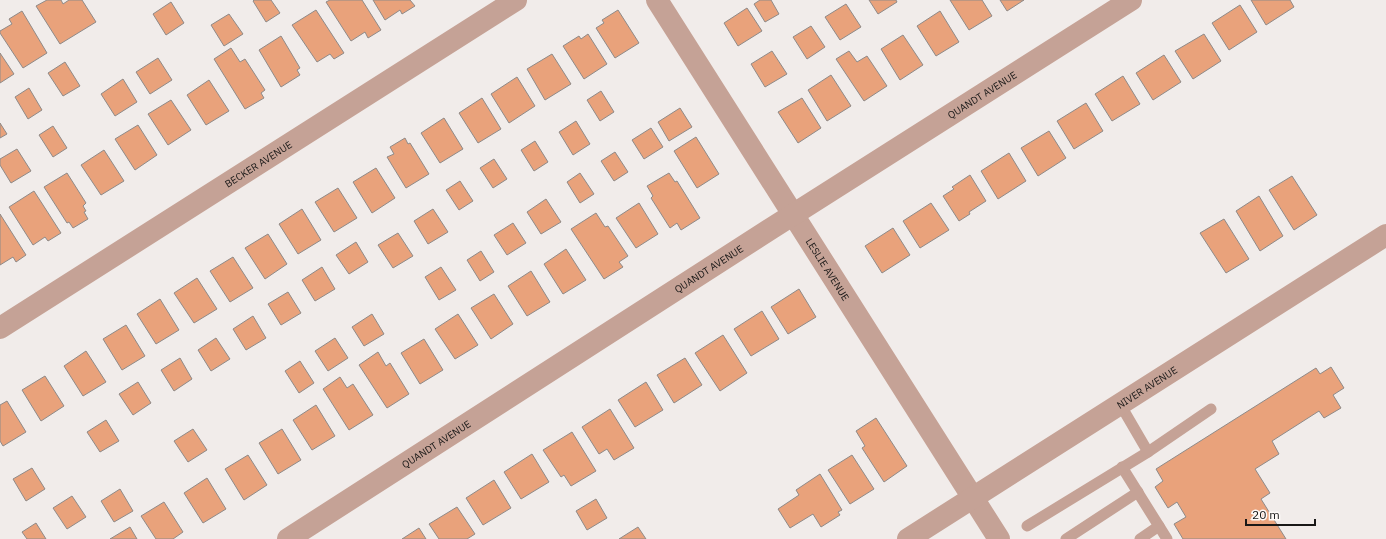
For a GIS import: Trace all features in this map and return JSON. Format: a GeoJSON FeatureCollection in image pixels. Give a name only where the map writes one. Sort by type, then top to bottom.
{"type":"FeatureCollection","features":[{"type":"Feature","properties":{"kind":"street","name":"BECKER AVENUE"},"geometry":{"type":"LineString","coordinates":[[0,328],[516,0]]}},
{"type":"Feature","properties":{"kind":"street","name":"LESLIE AVENUE"},"geometry":{"type":"LineString","coordinates":[[657,0],[999,539]]}},
{"type":"Feature","properties":{"kind":"street","name":"QUANDT AVENUE"},"geometry":{"type":"LineString","coordinates":[[288,539],[1131,0]]}},
{"type":"Feature","properties":{"kind":"street","name":"NIVER AVENUE"},"geometry":{"type":"LineString","coordinates":[[908,539],[1386,235]]}},
{"type":"Feature","properties":{"kind":"lane"},"geometry":{"type":"LineString","coordinates":[[1120,404],[1148,452]]}},
{"type":"Feature","properties":{"kind":"lane"},"geometry":{"type":"LineString","coordinates":[[1027,526],[1148,452],[1211,409]]}},
{"type":"Feature","properties":{"kind":"lane"},"geometry":{"type":"LineString","coordinates":[[1122,468],[1168,539]]}},
{"type":"Feature","properties":{"kind":"lane"},"geometry":{"type":"LineString","coordinates":[[1066,539],[1138,492]]}},
{"type":"Feature","properties":{"kind":"lane"},"geometry":{"type":"LineString","coordinates":[[1140,539],[1159,526]]}},
{"type":"Feature","properties":{"kind":"building"},"geometry":{"type":"Polygon","coordinates":[[[47,0],[61,0],[63,4],[69,0],[82,0],[96,22],[60,44],[36,6],[47,0]]]}},
{"type":"Feature","properties":{"kind":"building"},"geometry":{"type":"Polygon","coordinates":[[[271,0],[280,13],[266,22],[253,1],[271,0]]]}},
{"type":"Feature","properties":{"kind":"building"},"geometry":{"type":"Polygon","coordinates":[[[330,0],[362,0],[381,30],[368,38],[365,32],[351,41],[326,2],[330,0]]]}},
{"type":"Feature","properties":{"kind":"building"},"geometry":{"type":"Polygon","coordinates":[[[373,0],[410,0],[415,6],[402,14],[400,10],[385,20],[373,0]]]}},
{"type":"Feature","properties":{"kind":"building"},"geometry":{"type":"Polygon","coordinates":[[[760,0],[771,0],[779,14],[765,22],[754,4],[760,0]]]}},
{"type":"Feature","properties":{"kind":"building"},"geometry":{"type":"Polygon","coordinates":[[[869,0],[896,0],[897,2],[878,14],[869,0]]]}},
{"type":"Feature","properties":{"kind":"building"},"geometry":{"type":"Polygon","coordinates":[[[950,0],[982,0],[992,16],[969,30],[950,0]]]}},
{"type":"Feature","properties":{"kind":"building"},"geometry":{"type":"Polygon","coordinates":[[[1000,0],[1024,0],[1007,11],[1000,0]]]}},
{"type":"Feature","properties":{"kind":"building"},"geometry":{"type":"Polygon","coordinates":[[[1251,0],[1290,0],[1294,7],[1266,25],[1251,0]]]}},
{"type":"Feature","properties":{"kind":"building"},"geometry":{"type":"Polygon","coordinates":[[[171,2],[184,23],[166,35],[153,14],[171,2]]]}},
{"type":"Feature","properties":{"kind":"building"},"geometry":{"type":"Polygon","coordinates":[[[846,4],[861,27],[840,40],[825,17],[846,4]]]}},
{"type":"Feature","properties":{"kind":"building"},"geometry":{"type":"Polygon","coordinates":[[[1240,5],[1257,32],[1229,50],[1212,23],[1240,5]]]}},
{"type":"Feature","properties":{"kind":"building"},"geometry":{"type":"Polygon","coordinates":[[[747,8],[762,31],[738,46],[724,23],[747,8]]]}},
{"type":"Feature","properties":{"kind":"building"},"geometry":{"type":"Polygon","coordinates":[[[316,10],[344,53],[334,59],[330,54],[317,62],[292,25],[316,10]]]}},
{"type":"Feature","properties":{"kind":"building"},"geometry":{"type":"Polygon","coordinates":[[[618,10],[639,43],[615,58],[596,28],[604,23],[602,20],[618,10]]]}},
{"type":"Feature","properties":{"kind":"building"},"geometry":{"type":"Polygon","coordinates":[[[22,11],[47,53],[23,68],[0,33],[0,31],[12,24],[9,19],[22,11]]]}},
{"type":"Feature","properties":{"kind":"building"},"geometry":{"type":"Polygon","coordinates":[[[940,11],[959,42],[936,56],[917,26],[940,11]]]}},
{"type":"Feature","properties":{"kind":"building"},"geometry":{"type":"Polygon","coordinates":[[[229,14],[243,34],[224,46],[211,25],[229,14]]]}},
{"type":"Feature","properties":{"kind":"building"},"geometry":{"type":"Polygon","coordinates":[[[811,26],[825,47],[807,59],[793,37],[811,26]]]}},
{"type":"Feature","properties":{"kind":"building"},"geometry":{"type":"Polygon","coordinates":[[[588,34],[607,64],[584,79],[563,46],[579,36],[581,39],[588,34]]]}},
{"type":"Feature","properties":{"kind":"building"},"geometry":{"type":"Polygon","coordinates":[[[1204,34],[1221,61],[1193,79],[1175,51],[1204,34]]]}},
{"type":"Feature","properties":{"kind":"building"},"geometry":{"type":"Polygon","coordinates":[[[903,35],[923,65],[900,80],[881,49],[903,35]]]}},
{"type":"Feature","properties":{"kind":"building"},"geometry":{"type":"Polygon","coordinates":[[[281,36],[300,68],[297,70],[300,75],[281,87],[259,50],[281,36]]]}},
{"type":"Feature","properties":{"kind":"building"},"geometry":{"type":"Polygon","coordinates":[[[231,48],[240,62],[245,59],[265,90],[261,93],[264,98],[245,109],[214,59],[231,48]]]}},
{"type":"Feature","properties":{"kind":"building"},"geometry":{"type":"Polygon","coordinates":[[[772,51],[787,74],[765,87],[751,64],[772,51]]]}},
{"type":"Feature","properties":{"kind":"building"},"geometry":{"type":"Polygon","coordinates":[[[849,51],[857,62],[867,56],[887,86],[864,101],[836,59],[849,51]]]}},
{"type":"Feature","properties":{"kind":"building"},"geometry":{"type":"Polygon","coordinates":[[[0,53],[14,74],[0,83],[0,53]]]}},
{"type":"Feature","properties":{"kind":"building"},"geometry":{"type":"Polygon","coordinates":[[[552,54],[571,84],[545,100],[527,69],[552,54]]]}},
{"type":"Feature","properties":{"kind":"building"},"geometry":{"type":"Polygon","coordinates":[[[1164,55],[1181,82],[1153,100],[1136,73],[1164,55]]]}},
{"type":"Feature","properties":{"kind":"building"},"geometry":{"type":"Polygon","coordinates":[[[158,58],[172,80],[150,94],[136,72],[158,58]]]}},
{"type":"Feature","properties":{"kind":"building"},"geometry":{"type":"Polygon","coordinates":[[[65,62],[80,86],[63,96],[48,73],[65,62]]]}},
{"type":"Feature","properties":{"kind":"building"},"geometry":{"type":"Polygon","coordinates":[[[831,75],[851,106],[827,121],[808,90],[831,75]]]}},
{"type":"Feature","properties":{"kind":"building"},"geometry":{"type":"Polygon","coordinates":[[[1123,76],[1140,104],[1112,121],[1095,94],[1123,76]]]}},
{"type":"Feature","properties":{"kind":"building"},"geometry":{"type":"Polygon","coordinates":[[[517,77],[535,106],[509,123],[491,94],[517,77]]]}},
{"type":"Feature","properties":{"kind":"building"},"geometry":{"type":"Polygon","coordinates":[[[123,79],[137,102],[115,116],[101,94],[123,79]]]}},
{"type":"Feature","properties":{"kind":"building"},"geometry":{"type":"Polygon","coordinates":[[[209,80],[229,111],[206,125],[187,95],[209,80]]]}},
{"type":"Feature","properties":{"kind":"building"},"geometry":{"type":"Polygon","coordinates":[[[29,88],[42,110],[28,119],[15,97],[29,88]]]}},
{"type":"Feature","properties":{"kind":"building"},"geometry":{"type":"Polygon","coordinates":[[[601,91],[614,112],[600,121],[587,100],[601,91]]]}},
{"type":"Feature","properties":{"kind":"building"},"geometry":{"type":"Polygon","coordinates":[[[482,98],[501,129],[478,143],[459,113],[482,98]]]}},
{"type":"Feature","properties":{"kind":"building"},"geometry":{"type":"Polygon","coordinates":[[[802,98],[821,128],[798,143],[778,112],[802,98]]]}},
{"type":"Feature","properties":{"kind":"building"},"geometry":{"type":"Polygon","coordinates":[[[171,100],[191,130],[168,145],[148,114],[171,100]]]}},
{"type":"Feature","properties":{"kind":"building"},"geometry":{"type":"Polygon","coordinates":[[[1086,103],[1103,131],[1074,149],[1057,121],[1086,103]]]}},
{"type":"Feature","properties":{"kind":"building"},"geometry":{"type":"Polygon","coordinates":[[[680,108],[692,127],[669,141],[658,122],[680,108]]]}},
{"type":"Feature","properties":{"kind":"building"},"geometry":{"type":"Polygon","coordinates":[[[444,118],[463,149],[440,163],[421,133],[444,118]]]}},
{"type":"Feature","properties":{"kind":"building"},"geometry":{"type":"Polygon","coordinates":[[[576,121],[590,144],[573,155],[559,132],[576,121]]]}},
{"type":"Feature","properties":{"kind":"building"},"geometry":{"type":"Polygon","coordinates":[[[0,123],[7,134],[0,138],[0,123]]]}},
{"type":"Feature","properties":{"kind":"building"},"geometry":{"type":"Polygon","coordinates":[[[138,125],[157,155],[135,170],[115,139],[138,125]]]}},
{"type":"Feature","properties":{"kind":"building"},"geometry":{"type":"Polygon","coordinates":[[[53,126],[67,148],[53,157],[39,135],[53,126]]]}},
{"type":"Feature","properties":{"kind":"building"},"geometry":{"type":"Polygon","coordinates":[[[651,128],[663,147],[644,159],[632,140],[651,128]]]}},
{"type":"Feature","properties":{"kind":"building"},"geometry":{"type":"Polygon","coordinates":[[[1049,131],[1066,158],[1038,176],[1021,148],[1049,131]]]}},
{"type":"Feature","properties":{"kind":"building"},"geometry":{"type":"Polygon","coordinates":[[[696,137],[719,174],[697,188],[674,151],[696,137]]]}},
{"type":"Feature","properties":{"kind":"building"},"geometry":{"type":"Polygon","coordinates":[[[405,138],[408,144],[410,143],[429,174],[406,188],[387,157],[394,154],[390,147],[405,138]]]}},
{"type":"Feature","properties":{"kind":"building"},"geometry":{"type":"Polygon","coordinates":[[[535,141],[548,162],[534,171],[521,150],[535,141]]]}},
{"type":"Feature","properties":{"kind":"building"},"geometry":{"type":"Polygon","coordinates":[[[17,149],[31,171],[11,183],[0,165],[0,159],[17,149]]]}},
{"type":"Feature","properties":{"kind":"building"},"geometry":{"type":"Polygon","coordinates":[[[104,150],[124,181],[101,195],[81,165],[104,150]]]}},
{"type":"Feature","properties":{"kind":"building"},"geometry":{"type":"Polygon","coordinates":[[[615,152],[628,172],[614,181],[601,161],[615,152]]]}},
{"type":"Feature","properties":{"kind":"building"},"geometry":{"type":"Polygon","coordinates":[[[1009,153],[1026,181],[998,199],[981,171],[1009,153]]]}},
{"type":"Feature","properties":{"kind":"building"},"geometry":{"type":"Polygon","coordinates":[[[494,159],[507,179],[493,188],[480,168],[494,159]]]}},
{"type":"Feature","properties":{"kind":"building"},"geometry":{"type":"Polygon","coordinates":[[[376,168],[395,198],[372,213],[353,182],[376,168]]]}},
{"type":"Feature","properties":{"kind":"building"},"geometry":{"type":"Polygon","coordinates":[[[67,173],[86,203],[83,206],[86,211],[84,212],[88,219],[73,228],[69,222],[67,223],[44,187],[67,173]]]}},
{"type":"Feature","properties":{"kind":"building"},"geometry":{"type":"Polygon","coordinates":[[[580,173],[594,194],[580,203],[567,182],[580,173]]]}},
{"type":"Feature","properties":{"kind":"building"},"geometry":{"type":"Polygon","coordinates":[[[669,173],[675,182],[677,181],[700,218],[681,230],[677,223],[670,228],[651,198],[653,196],[647,186],[669,173]]]}},
{"type":"Feature","properties":{"kind":"building"},"geometry":{"type":"Polygon","coordinates":[[[970,175],[986,201],[969,212],[970,214],[959,221],[943,196],[954,189],[952,187],[970,175]]]}},
{"type":"Feature","properties":{"kind":"building"},"geometry":{"type":"Polygon","coordinates":[[[1292,176],[1317,215],[1294,230],[1269,190],[1292,176]]]}},
{"type":"Feature","properties":{"kind":"building"},"geometry":{"type":"Polygon","coordinates":[[[460,181],[473,201],[459,210],[446,190],[460,181]]]}},
{"type":"Feature","properties":{"kind":"building"},"geometry":{"type":"Polygon","coordinates":[[[338,188],[357,218],[334,232],[315,202],[338,188]]]}},
{"type":"Feature","properties":{"kind":"building"},"geometry":{"type":"Polygon","coordinates":[[[34,191],[61,233],[48,241],[45,237],[33,245],[9,207],[34,191]]]}},
{"type":"Feature","properties":{"kind":"building"},"geometry":{"type":"Polygon","coordinates":[[[1259,196],[1283,236],[1260,251],[1236,211],[1259,196]]]}},
{"type":"Feature","properties":{"kind":"building"},"geometry":{"type":"Polygon","coordinates":[[[546,199],[561,222],[541,234],[527,212],[546,199]]]}},
{"type":"Feature","properties":{"kind":"building"},"geometry":{"type":"Polygon","coordinates":[[[639,203],[658,234],[636,248],[616,218],[639,203]]]}},
{"type":"Feature","properties":{"kind":"building"},"geometry":{"type":"Polygon","coordinates":[[[931,203],[949,230],[920,248],[903,221],[931,203]]]}},
{"type":"Feature","properties":{"kind":"building"},"geometry":{"type":"Polygon","coordinates":[[[302,209],[321,240],[298,254],[279,224],[302,209]]]}},
{"type":"Feature","properties":{"kind":"building"},"geometry":{"type":"Polygon","coordinates":[[[433,209],[448,232],[428,244],[414,221],[433,209]]]}},
{"type":"Feature","properties":{"kind":"building"},"geometry":{"type":"Polygon","coordinates":[[[596,213],[605,227],[608,226],[628,256],[619,262],[623,267],[604,279],[571,229],[596,213]]]}},
{"type":"Feature","properties":{"kind":"building"},"geometry":{"type":"Polygon","coordinates":[[[0,214],[26,255],[16,262],[13,257],[0,265],[0,214]]]}},
{"type":"Feature","properties":{"kind":"building"},"geometry":{"type":"Polygon","coordinates":[[[1224,219],[1249,259],[1226,273],[1200,233],[1224,219]]]}},
{"type":"Feature","properties":{"kind":"building"},"geometry":{"type":"Polygon","coordinates":[[[513,223],[526,243],[507,255],[494,235],[513,223]]]}},
{"type":"Feature","properties":{"kind":"building"},"geometry":{"type":"Polygon","coordinates":[[[893,228],[910,255],[882,273],[865,246],[893,228]]]}},
{"type":"Feature","properties":{"kind":"building"},"geometry":{"type":"Polygon","coordinates":[[[398,233],[413,256],[393,268],[378,245],[398,233]]]}},
{"type":"Feature","properties":{"kind":"building"},"geometry":{"type":"Polygon","coordinates":[[[268,234],[287,264],[265,279],[245,248],[268,234]]]}},
{"type":"Feature","properties":{"kind":"building"},"geometry":{"type":"Polygon","coordinates":[[[356,242],[368,262],[349,274],[336,255],[356,242]]]}},
{"type":"Feature","properties":{"kind":"building"},"geometry":{"type":"Polygon","coordinates":[[[566,249],[586,280],[563,294],[544,264],[566,249]]]}},
{"type":"Feature","properties":{"kind":"building"},"geometry":{"type":"Polygon","coordinates":[[[481,251],[494,272],[480,281],[467,260],[481,251]]]}},
{"type":"Feature","properties":{"kind":"building"},"geometry":{"type":"Polygon","coordinates":[[[233,257],[253,288],[230,302],[210,271],[233,257]]]}},
{"type":"Feature","properties":{"kind":"building"},"geometry":{"type":"Polygon","coordinates":[[[322,267],[335,289],[315,301],[302,280],[322,267]]]}},
{"type":"Feature","properties":{"kind":"building"},"geometry":{"type":"Polygon","coordinates":[[[441,267],[456,290],[439,300],[425,277],[441,267]]]}},
{"type":"Feature","properties":{"kind":"building"},"geometry":{"type":"Polygon","coordinates":[[[531,271],[550,302],[527,316],[508,286],[531,271]]]}},
{"type":"Feature","properties":{"kind":"building"},"geometry":{"type":"Polygon","coordinates":[[[197,278],[217,309],[194,323],[174,293],[197,278]]]}},
{"type":"Feature","properties":{"kind":"building"},"geometry":{"type":"Polygon","coordinates":[[[799,289],[816,317],[788,334],[771,307],[799,289]]]}},
{"type":"Feature","properties":{"kind":"building"},"geometry":{"type":"Polygon","coordinates":[[[288,292],[301,313],[281,325],[268,304],[288,292]]]}},
{"type":"Feature","properties":{"kind":"building"},"geometry":{"type":"Polygon","coordinates":[[[494,294],[513,324],[491,339],[471,308],[494,294]]]}},
{"type":"Feature","properties":{"kind":"building"},"geometry":{"type":"Polygon","coordinates":[[[160,299],[179,330],[156,344],[137,314],[160,299]]]}},
{"type":"Feature","properties":{"kind":"building"},"geometry":{"type":"Polygon","coordinates":[[[762,311],[779,339],[751,356],[734,329],[762,311]]]}},
{"type":"Feature","properties":{"kind":"building"},"geometry":{"type":"Polygon","coordinates":[[[372,314],[384,334],[364,346],[352,327],[372,314]]]}},
{"type":"Feature","properties":{"kind":"building"},"geometry":{"type":"Polygon","coordinates":[[[458,314],[478,345],[455,359],[435,329],[458,314]]]}},
{"type":"Feature","properties":{"kind":"building"},"geometry":{"type":"Polygon","coordinates":[[[253,316],[266,338],[246,350],[233,329],[253,316]]]}},
{"type":"Feature","properties":{"kind":"building"},"geometry":{"type":"Polygon","coordinates":[[[126,325],[145,356],[122,370],[103,339],[126,325]]]}},
{"type":"Feature","properties":{"kind":"building"},"geometry":{"type":"Polygon","coordinates":[[[723,335],[747,373],[720,391],[695,353],[723,335]]]}},
{"type":"Feature","properties":{"kind":"building"},"geometry":{"type":"Polygon","coordinates":[[[216,338],[230,359],[211,371],[198,350],[216,338]]]}},
{"type":"Feature","properties":{"kind":"building"},"geometry":{"type":"Polygon","coordinates":[[[335,338],[348,358],[328,371],[315,351],[335,338]]]}},
{"type":"Feature","properties":{"kind":"building"},"geometry":{"type":"Polygon","coordinates":[[[424,339],[443,370],[420,384],[401,353],[424,339]]]}},
{"type":"Feature","properties":{"kind":"building"},"geometry":{"type":"Polygon","coordinates":[[[86,351],[106,382],[83,396],[64,366],[86,351]]]}},
{"type":"Feature","properties":{"kind":"building"},"geometry":{"type":"Polygon","coordinates":[[[378,352],[386,366],[390,363],[409,394],[387,408],[359,365],[378,352]]]}},
{"type":"Feature","properties":{"kind":"building"},"geometry":{"type":"Polygon","coordinates":[[[180,358],[192,379],[174,391],[161,370],[180,358]]]}},
{"type":"Feature","properties":{"kind":"building"},"geometry":{"type":"Polygon","coordinates":[[[685,358],[702,385],[674,403],[657,375],[685,358]]]}},
{"type":"Feature","properties":{"kind":"building"},"geometry":{"type":"Polygon","coordinates":[[[300,361],[314,383],[299,393],[285,371],[300,361]]]}},
{"type":"Feature","properties":{"kind":"building"},"geometry":{"type":"Polygon","coordinates":[[[1331,367],[1344,388],[1333,395],[1341,408],[1324,418],[1319,411],[1272,441],[1279,454],[1255,469],[1270,493],[1261,499],[1286,539],[1183,539],[1174,524],[1186,517],[1177,502],[1168,508],[1155,487],[1163,481],[1156,469],[1316,368],[1320,374],[1331,367]]]}},
{"type":"Feature","properties":{"kind":"building"},"geometry":{"type":"Polygon","coordinates":[[[45,376],[64,406],[41,421],[22,390],[45,376]]]}},
{"type":"Feature","properties":{"kind":"building"},"geometry":{"type":"Polygon","coordinates":[[[340,377],[347,388],[353,384],[373,415],[349,430],[323,389],[340,377]]]}},
{"type":"Feature","properties":{"kind":"building"},"geometry":{"type":"Polygon","coordinates":[[[138,382],[151,403],[133,415],[119,394],[138,382]]]}},
{"type":"Feature","properties":{"kind":"building"},"geometry":{"type":"Polygon","coordinates":[[[646,382],[663,410],[635,427],[618,400],[646,382]]]}},
{"type":"Feature","properties":{"kind":"building"},"geometry":{"type":"Polygon","coordinates":[[[7,401],[26,432],[3,446],[0,441],[0,405],[7,401]]]}},
{"type":"Feature","properties":{"kind":"building"},"geometry":{"type":"Polygon","coordinates":[[[316,405],[335,436],[312,450],[293,420],[316,405]]]}},
{"type":"Feature","properties":{"kind":"building"},"geometry":{"type":"Polygon","coordinates":[[[610,409],[634,448],[614,460],[607,449],[599,454],[582,427],[610,409]]]}},
{"type":"Feature","properties":{"kind":"building"},"geometry":{"type":"Polygon","coordinates":[[[876,418],[907,466],[884,482],[862,448],[865,446],[856,431],[876,418]]]}},
{"type":"Feature","properties":{"kind":"building"},"geometry":{"type":"Polygon","coordinates":[[[106,420],[119,441],[100,452],[87,432],[106,420]]]}},
{"type":"Feature","properties":{"kind":"building"},"geometry":{"type":"Polygon","coordinates":[[[193,429],[207,450],[188,462],[174,441],[193,429]]]}},
{"type":"Feature","properties":{"kind":"building"},"geometry":{"type":"Polygon","coordinates":[[[282,429],[301,460],[278,474],[259,443],[282,429]]]}},
{"type":"Feature","properties":{"kind":"building"},"geometry":{"type":"Polygon","coordinates":[[[572,432],[596,471],[571,486],[564,475],[561,477],[543,450],[572,432]]]}},
{"type":"Feature","properties":{"kind":"building"},"geometry":{"type":"Polygon","coordinates":[[[532,454],[549,482],[521,499],[504,472],[532,454]]]}},
{"type":"Feature","properties":{"kind":"building"},"geometry":{"type":"Polygon","coordinates":[[[248,455],[267,485],[244,500],[225,469],[248,455]]]}},
{"type":"Feature","properties":{"kind":"building"},"geometry":{"type":"Polygon","coordinates":[[[852,455],[874,489],[850,504],[828,470],[852,455]]]}},
{"type":"Feature","properties":{"kind":"building"},"geometry":{"type":"Polygon","coordinates":[[[32,468],[45,489],[26,501],[13,479],[32,468]]]}},
{"type":"Feature","properties":{"kind":"building"},"geometry":{"type":"Polygon","coordinates":[[[820,474],[842,510],[838,512],[840,515],[821,527],[813,514],[790,528],[778,509],[799,495],[796,490],[820,474]]]}},
{"type":"Feature","properties":{"kind":"building"},"geometry":{"type":"Polygon","coordinates":[[[207,478],[226,509],[203,523],[184,493],[207,478]]]}},
{"type":"Feature","properties":{"kind":"building"},"geometry":{"type":"Polygon","coordinates":[[[494,480],[511,508],[483,525],[466,498],[494,480]]]}},
{"type":"Feature","properties":{"kind":"building"},"geometry":{"type":"Polygon","coordinates":[[[120,489],[133,511],[114,522],[101,501],[120,489]]]}},
{"type":"Feature","properties":{"kind":"building"},"geometry":{"type":"Polygon","coordinates":[[[72,496],[86,517],[67,529],[53,508],[72,496]]]}},
{"type":"Feature","properties":{"kind":"building"},"geometry":{"type":"Polygon","coordinates":[[[596,499],[607,518],[587,530],[576,511],[596,499]]]}},
{"type":"Feature","properties":{"kind":"building"},"geometry":{"type":"Polygon","coordinates":[[[164,502],[183,532],[173,539],[156,539],[141,516],[164,502]]]}},
{"type":"Feature","properties":{"kind":"building"},"geometry":{"type":"Polygon","coordinates":[[[457,507],[475,534],[467,539],[439,539],[429,524],[457,507]]]}},
{"type":"Feature","properties":{"kind":"building"},"geometry":{"type":"Polygon","coordinates":[[[36,523],[46,539],[27,539],[22,532],[36,523]]]}},
{"type":"Feature","properties":{"kind":"building"},"geometry":{"type":"Polygon","coordinates":[[[130,527],[137,539],[110,539],[130,527]]]}},
{"type":"Feature","properties":{"kind":"building"},"geometry":{"type":"Polygon","coordinates":[[[638,527],[646,539],[619,539],[638,527]]]}},
{"type":"Feature","properties":{"kind":"building"},"geometry":{"type":"Polygon","coordinates":[[[419,528],[426,539],[402,539],[419,528]]]}}]}
